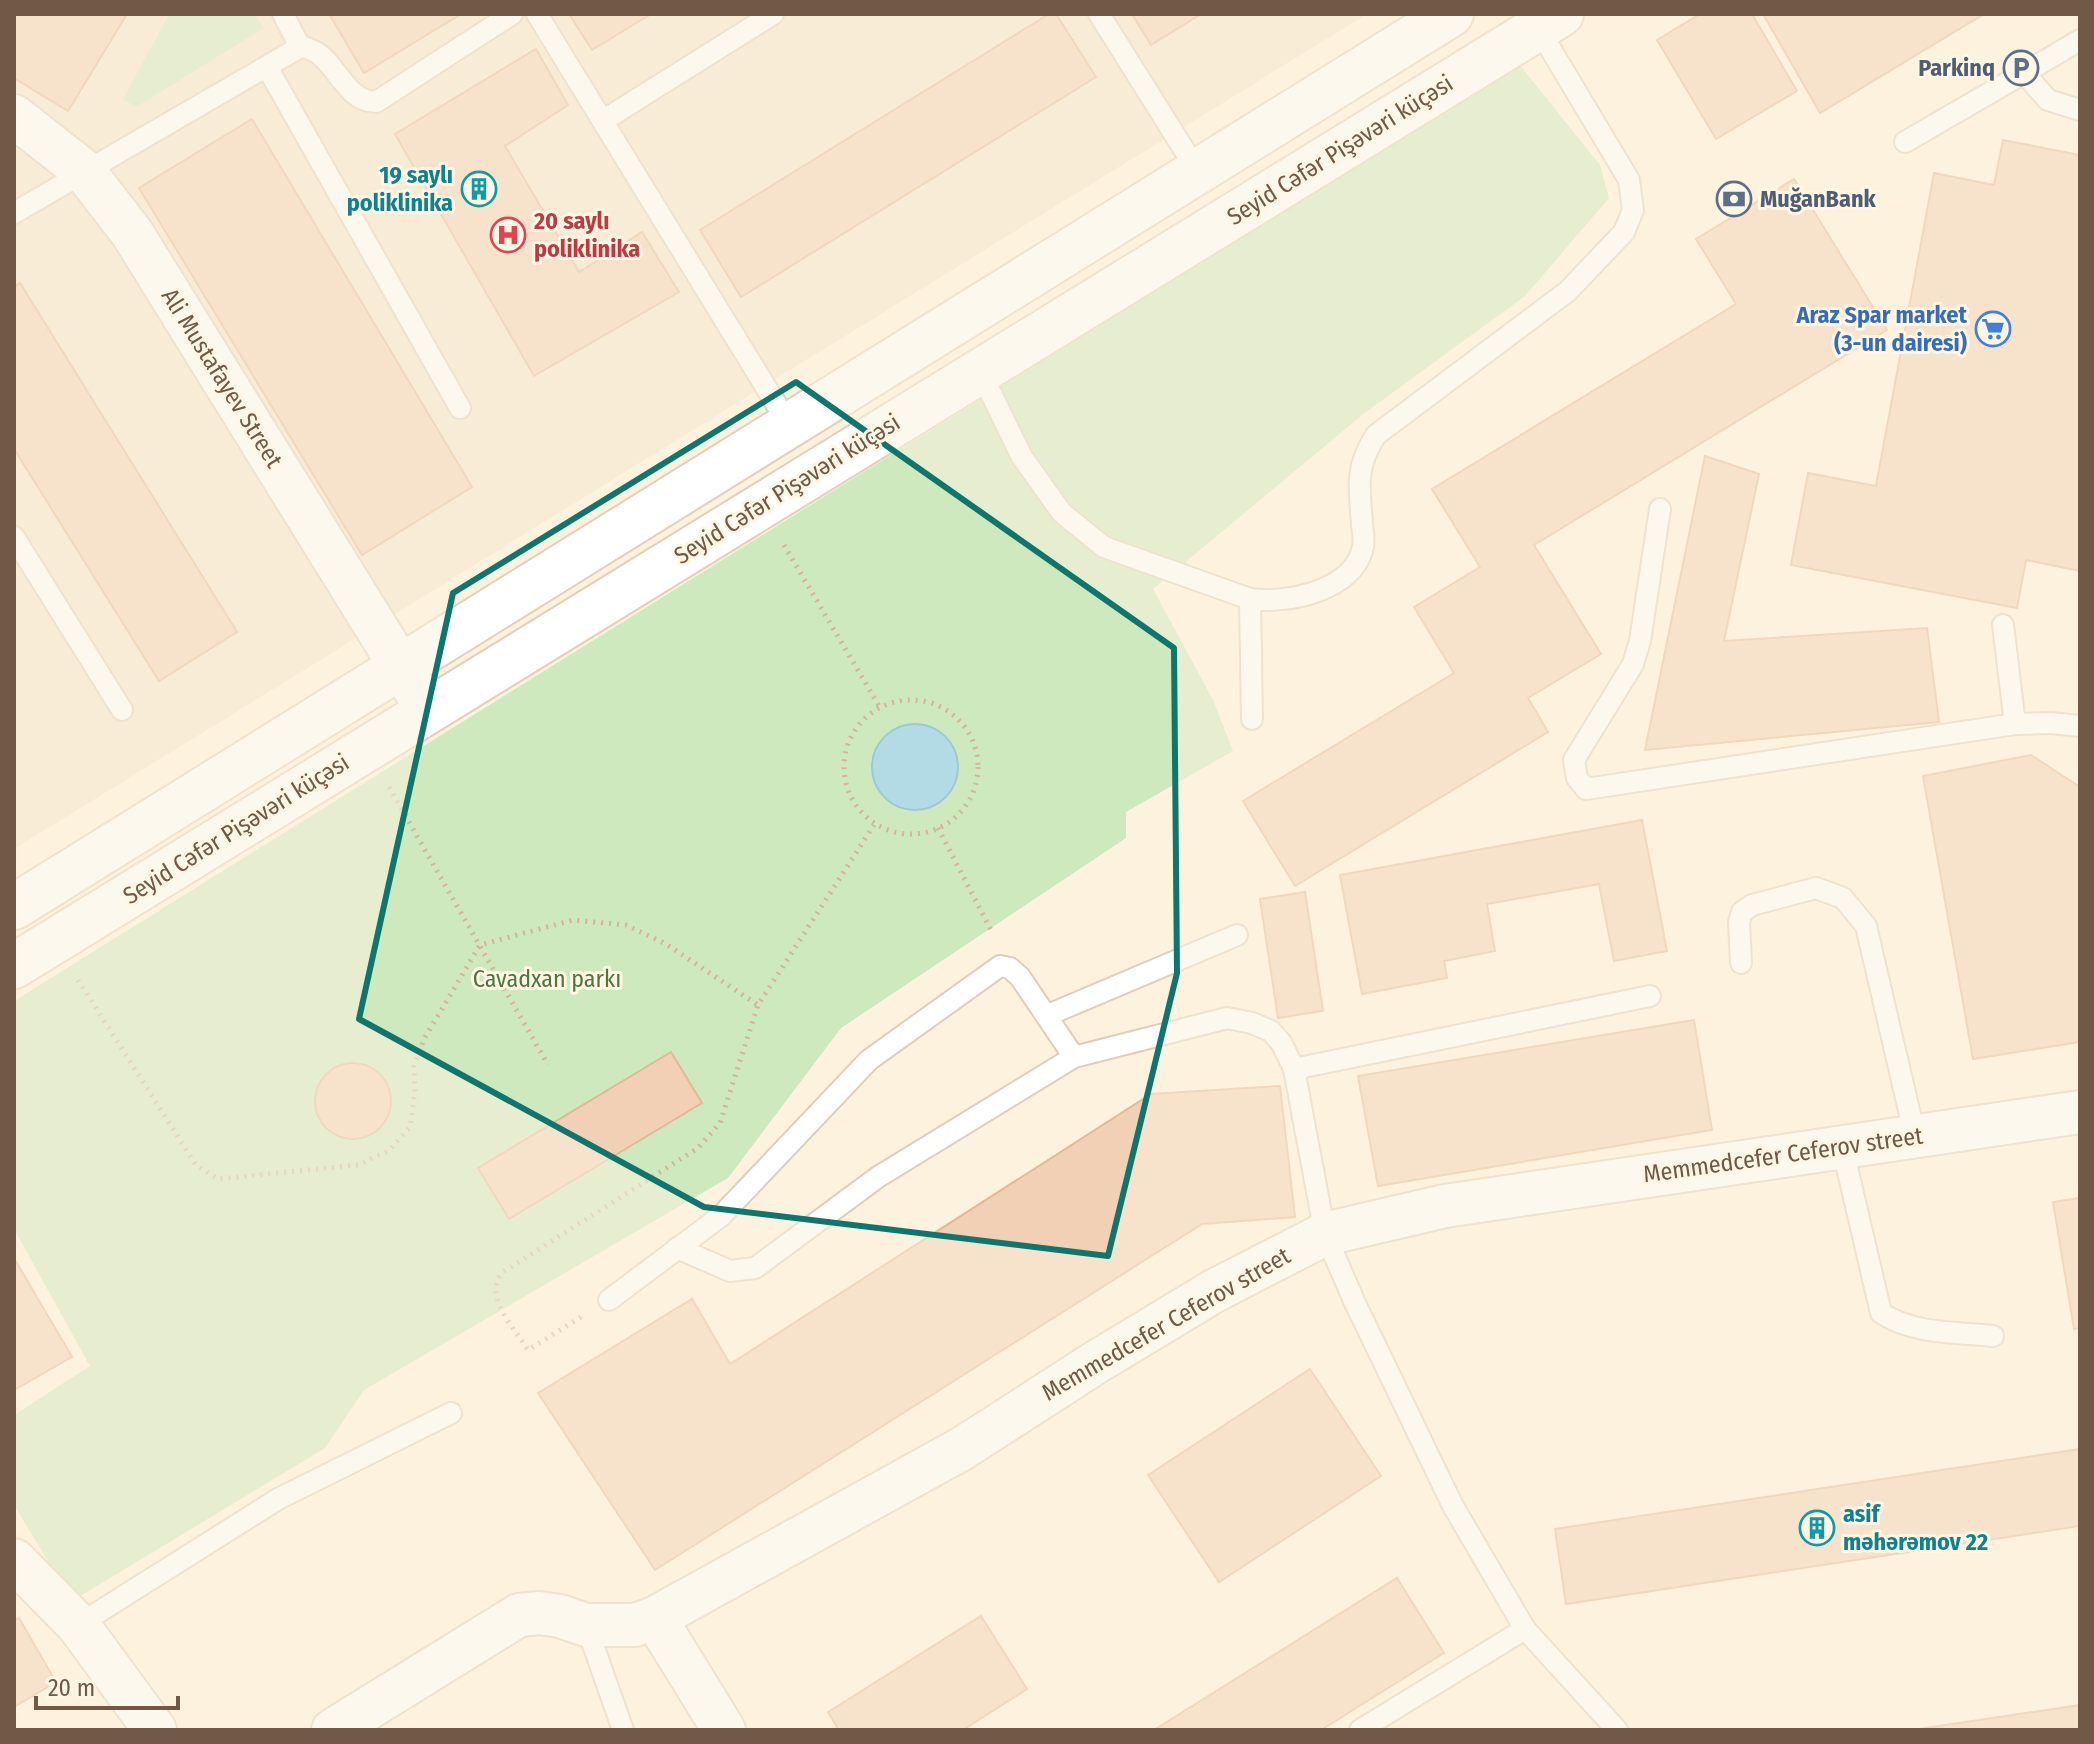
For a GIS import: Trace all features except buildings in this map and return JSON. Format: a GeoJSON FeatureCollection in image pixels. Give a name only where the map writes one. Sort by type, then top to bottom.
{"type":"FeatureCollection","features":[{"type":"Feature","properties":{"kind":"street"},"geometry":{"type":"LineString","coordinates":[[14,907],[1451,14]]}},
{"type":"Feature","properties":{"kind":"street","name":"Seyid Cəfər Pişəvəri küçəsi"},"geometry":{"type":"LineString","coordinates":[[14,966],[1550,21]]}},
{"type":"Feature","properties":{"kind":"street","name":"Ali Mustafayev Street"},"geometry":{"type":"LineString","coordinates":[[14,116],[84,171],[132,233],[428,711]]}},
{"type":"Feature","properties":{"kind":"street"},"geometry":{"type":"LineString","coordinates":[[1266,131],[1296,177]]}},
{"type":"Feature","properties":{"kind":"street","name":"Memmedcefer Cefеrov street"},"geometry":{"type":"LineString","coordinates":[[333,1730],[519,1615],[549,1614],[586,1625],[635,1625],[655,1618],[963,1448],[1214,1291],[1325,1234],[1445,1206],[2080,1112]]}},
{"type":"Feature","properties":{"kind":"street"},"geometry":{"type":"LineString","coordinates":[[14,1560],[78,1625],[155,1730]]}},
{"type":"Feature","properties":{"kind":"street"},"geometry":{"type":"LineString","coordinates":[[655,1618],[724,1730]]}},
{"type":"Feature","properties":{"kind":"lane"},"geometry":{"type":"LineString","coordinates":[[283,14],[300,47]]}},
{"type":"Feature","properties":{"kind":"lane"},"geometry":{"type":"LineString","coordinates":[[14,213],[300,47],[310,47],[319,52],[356,95],[366,102],[376,102],[512,14]]}},
{"type":"Feature","properties":{"kind":"lane"},"geometry":{"type":"LineString","coordinates":[[537,14],[789,425]]}},
{"type":"Feature","properties":{"kind":"lane"},"geometry":{"type":"LineString","coordinates":[[604,120],[773,14]]}},
{"type":"Feature","properties":{"kind":"lane"},"geometry":{"type":"LineString","coordinates":[[1099,14],[1198,172]]}},
{"type":"Feature","properties":{"kind":"lane"},"geometry":{"type":"LineString","coordinates":[[980,371],[1022,457],[1062,513],[1104,547],[1250,599],[1296,600],[1333,584],[1356,564],[1364,547],[1358,475],[1364,454],[1376,435],[1568,291],[1624,232],[1633,210],[1629,180],[1550,21]]}},
{"type":"Feature","properties":{"kind":"lane"},"geometry":{"type":"LineString","coordinates":[[1905,142],[2080,40]]}},
{"type":"Feature","properties":{"kind":"lane"},"geometry":{"type":"LineString","coordinates":[[267,67],[460,408]]}},
{"type":"Feature","properties":{"kind":"lane"},"geometry":{"type":"LineString","coordinates":[[2024,73],[2048,100],[2080,110]]}},
{"type":"Feature","properties":{"kind":"lane"},"geometry":{"type":"LineString","coordinates":[[1660,509],[1640,641],[1633,664],[1574,760],[1577,778],[1586,789],[2015,724],[2080,726]]}},
{"type":"Feature","properties":{"kind":"lane"},"geometry":{"type":"LineString","coordinates":[[14,537],[122,710]]}},
{"type":"Feature","properties":{"kind":"lane"},"geometry":{"type":"LineString","coordinates":[[1250,599],[1252,719]]}},
{"type":"Feature","properties":{"kind":"lane"},"geometry":{"type":"LineString","coordinates":[[2003,625],[2015,724]]}},
{"type":"Feature","properties":{"kind":"lane"},"geometry":{"type":"LineString","coordinates":[[1741,963],[1739,922],[1742,912],[1752,905],[1816,888],[1843,898],[1866,926],[1915,1136]]}},
{"type":"Feature","properties":{"kind":"lane"},"geometry":{"type":"LineString","coordinates":[[1048,1015],[1237,935]]}},
{"type":"Feature","properties":{"kind":"lane"},"geometry":{"type":"LineString","coordinates":[[609,1300],[721,1216],[869,1060],[1000,966],[1010,968],[1020,977],[1074,1057]]}},
{"type":"Feature","properties":{"kind":"lane"},"geometry":{"type":"LineString","coordinates":[[1294,1069],[1650,996]]}},
{"type":"Feature","properties":{"kind":"lane"},"geometry":{"type":"LineString","coordinates":[[677,1248],[730,1271],[755,1268],[878,1177],[1074,1057],[1227,1018],[1271,1031],[1282,1044],[1294,1069],[1325,1234],[1453,1506],[1525,1629],[1617,1730]]}},
{"type":"Feature","properties":{"kind":"lane"},"geometry":{"type":"LineString","coordinates":[[1842,1146],[1881,1313],[1897,1323],[1915,1328],[1993,1336]]}},
{"type":"Feature","properties":{"kind":"lane"},"geometry":{"type":"LineString","coordinates":[[78,1625],[278,1499],[451,1413]]}},
{"type":"Feature","properties":{"kind":"lane"},"geometry":{"type":"LineString","coordinates":[[586,1625],[623,1730]]}},
{"type":"Feature","properties":{"kind":"lane"},"geometry":{"type":"LineString","coordinates":[[1360,1730],[1525,1629]]}},
{"type":"Feature","properties":{"kind":"path"},"geometry":{"type":"LineString","coordinates":[[760,506],[879,706]]}},
{"type":"Feature","properties":{"kind":"path"},"geometry":{"type":"LineString","coordinates":[[906,699],[935,703],[959,718],[975,741],[980,770],[972,797],[954,820],[929,833],[901,835],[874,825],[854,805],[844,778],[845,750],[857,725],[879,706],[906,699]]}},
{"type":"Feature","properties":{"kind":"path"},"geometry":{"type":"LineString","coordinates":[[366,749],[548,1065]]}},
{"type":"Feature","properties":{"kind":"path"},"geometry":{"type":"LineString","coordinates":[[609,1300],[528,1350],[499,1303],[495,1291],[496,1280],[503,1272],[698,1148],[720,1123],[758,1005],[874,825]]}},
{"type":"Feature","properties":{"kind":"path"},"geometry":{"type":"LineString","coordinates":[[938,828],[1010,968]]}},
{"type":"Feature","properties":{"kind":"path"},"geometry":{"type":"LineString","coordinates":[[54,942],[196,1165],[218,1179],[358,1165],[388,1151],[410,1127],[415,1092],[414,1066],[424,1039],[480,945],[573,920],[626,925],[666,944],[758,1005]]}},
{"type":"Feature","properties":{"kind":"highlighted area"},"geometry":{"type":"Polygon","coordinates":[[[796,382],[1174,648],[1177,973],[1108,1256],[704,1207],[359,1019],[453,593],[796,382]]]}},
{"type":"Feature","properties":{"kind":"shaded area"},"geometry":{"type":"Polygon","coordinates":[[[14,14],[1367,14],[14,849],[14,14]]]}},
{"type":"Feature","properties":{"kind":"green space"},"geometry":{"type":"Polygon","coordinates":[[[169,14],[255,14],[264,28],[136,107],[123,99],[169,14]]]}},
{"type":"Feature","properties":{"kind":"green space","name":"Cavadxan parkı"},"geometry":{"type":"Polygon","coordinates":[[[1519,64],[1600,165],[1609,198],[1525,296],[1366,412],[1153,589],[1213,700],[1233,751],[1126,812],[1126,838],[841,1028],[728,1178],[364,1390],[325,1448],[72,1601],[14,1505],[14,1415],[90,1366],[14,1229],[14,1001],[1519,64]]]}},
{"type":"Feature","properties":{"kind":"water"},"geometry":{"type":"Polygon","coordinates":[[[915,724],[939,731],[951,743],[958,767],[951,791],[939,803],[915,810],[891,803],[879,791],[872,767],[879,743],[891,731],[915,724]]]}},
{"type":"Feature","properties":{"kind":"place","name":"Parkinq"},"geometry":{"type":"Point","coordinates":[2021,68]}},
{"type":"Feature","properties":{"kind":"place","name":"19 saylı poliklinika"},"geometry":{"type":"Point","coordinates":[479,189]}},
{"type":"Feature","properties":{"kind":"place","name":"MuğanBank"},"geometry":{"type":"Point","coordinates":[1734,199]}},
{"type":"Feature","properties":{"kind":"place","name":"20 saylı poliklinika"},"geometry":{"type":"Point","coordinates":[508,235]}},
{"type":"Feature","properties":{"kind":"place","name":"Araz Spar market (3-un dairesi)"},"geometry":{"type":"Point","coordinates":[1993,329]}},
{"type":"Feature","properties":{"kind":"place","name":"asif məhərəmov 22"},"geometry":{"type":"Point","coordinates":[1817,1528]}}]}
